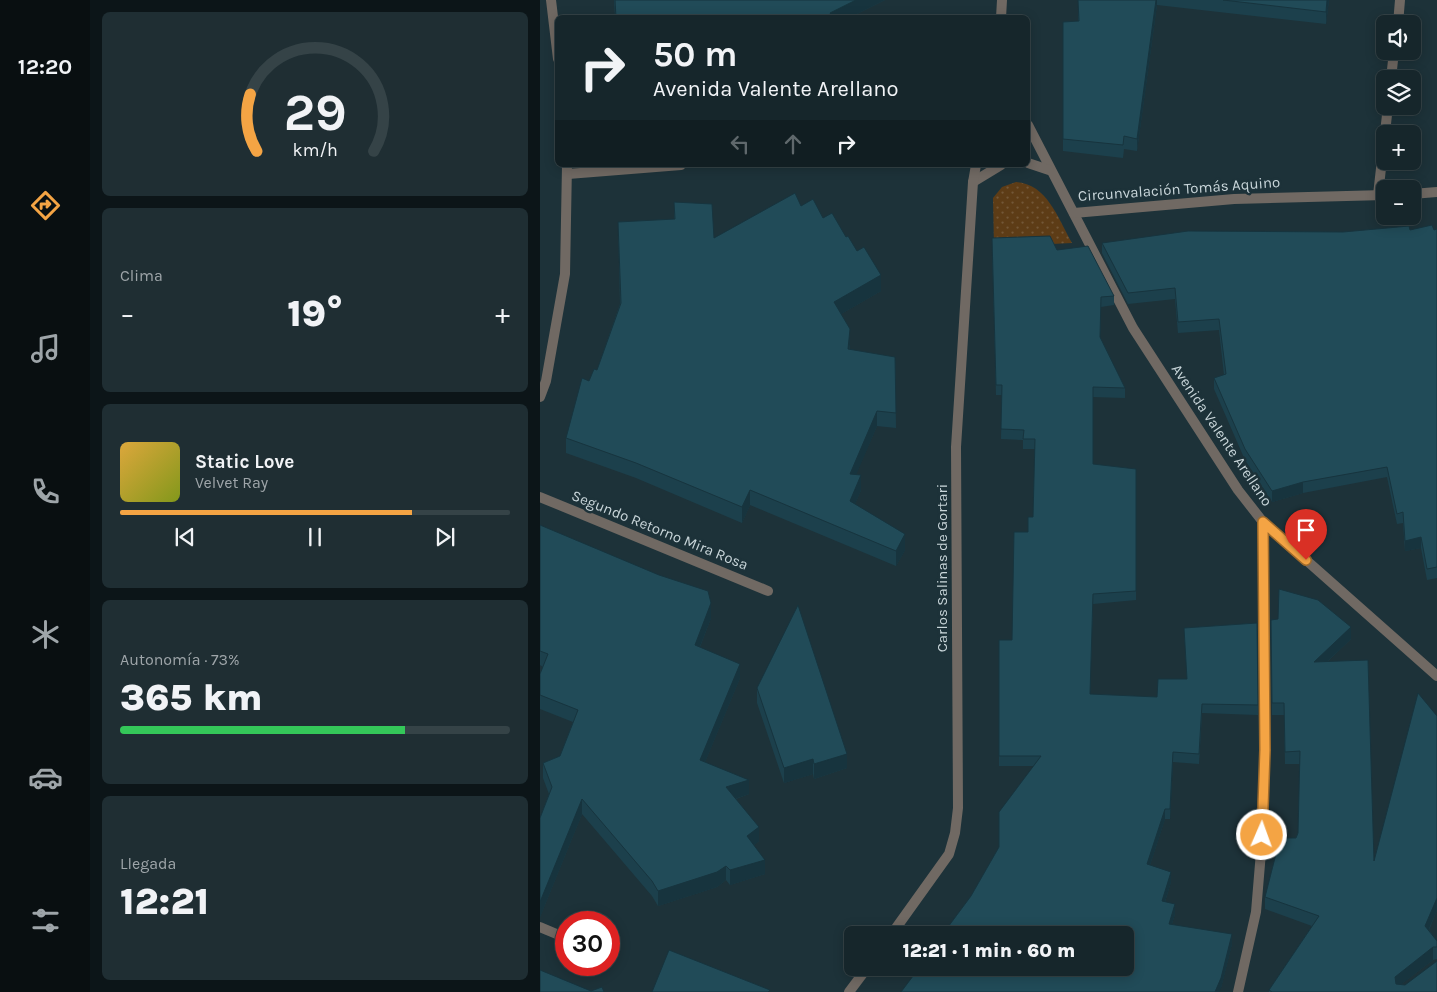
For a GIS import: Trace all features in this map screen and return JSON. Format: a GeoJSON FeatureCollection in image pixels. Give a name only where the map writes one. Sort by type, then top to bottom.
{"type":"FeatureCollection","features":[{"type":"Feature","properties":{"kind":"street"},"geometry":{"type":"LineString","coordinates":[[551,0],[555,33]]}},
{"type":"Feature","properties":{"kind":"street"},"geometry":{"type":"LineString","coordinates":[[1001,15],[1002,0]]}},
{"type":"Feature","properties":{"kind":"street"},"geometry":{"type":"LineString","coordinates":[[1399,15],[1400,0]]}},
{"type":"Feature","properties":{"kind":"street"},"geometry":{"type":"LineString","coordinates":[[1382,180],[1387,115]]}},
{"type":"Feature","properties":{"kind":"street","name":"Circunvalación Tomás Aquino"},"geometry":{"type":"LineString","coordinates":[[1030,129],[1049,170],[1074,213],[1234,198],[1376,195]]}},
{"type":"Feature","properties":{"kind":"street"},"geometry":{"type":"LineString","coordinates":[[1030,164],[1049,170]]}},
{"type":"Feature","properties":{"kind":"street"},"geometry":{"type":"LineString","coordinates":[[540,396],[546,381],[565,274],[568,170],[636,167]]}},
{"type":"Feature","properties":{"kind":"street","name":"Carlos Salinas de Gortari"},"geometry":{"type":"LineString","coordinates":[[897,926],[949,854],[955,833],[958,808],[956,447],[973,182],[976,167]]}},
{"type":"Feature","properties":{"kind":"street"},"geometry":{"type":"LineString","coordinates":[[973,182],[998,167]]}},
{"type":"Feature","properties":{"kind":"street"},"geometry":{"type":"LineString","coordinates":[[1421,193],[1437,192]]}},
{"type":"Feature","properties":{"kind":"street","name":"Avenida Valente Arellano"},"geometry":{"type":"LineString","coordinates":[[1074,213],[1133,328],[1238,490],[1263,522],[1437,676]]}},
{"type":"Feature","properties":{"kind":"street","name":"Segundo Retorno Mira Rosa"},"geometry":{"type":"LineString","coordinates":[[540,497],[768,590]]}},
{"type":"Feature","properties":{"kind":"street"},"geometry":{"type":"LineString","coordinates":[[1238,992],[1256,912],[1261,852],[1265,750],[1263,522]]}},
{"type":"Feature","properties":{"kind":"street"},"geometry":{"type":"LineString","coordinates":[[540,926],[555,933]]}},
{"type":"Feature","properties":{"kind":"street"},"geometry":{"type":"LineString","coordinates":[[849,992],[861,976]]}},
{"type":"Feature","properties":{"kind":"shaded area"},"geometry":{"type":"Polygon","coordinates":[[[1016,182],[1027,184],[1044,196],[1056,213],[1072,243],[994,247],[993,198],[1002,187],[1016,182]]]}},
{"type":"Feature","properties":{"kind":"building"},"geometry":{"type":"Polygon","coordinates":[[[615,0],[856,0],[830,13],[831,15],[616,15],[615,0]]]}},
{"type":"Feature","properties":{"kind":"building"},"geometry":{"type":"Polygon","coordinates":[[[1078,0],[1156,0],[1137,139],[1124,136],[1123,145],[1063,139],[1063,22],[1079,21],[1078,0]]]}},
{"type":"Feature","properties":{"kind":"building"},"geometry":{"type":"Polygon","coordinates":[[[1223,0],[1327,0],[1326,12],[1223,0]]]}},
{"type":"Feature","properties":{"kind":"building"},"geometry":{"type":"Polygon","coordinates":[[[795,193],[801,206],[813,199],[823,218],[832,213],[857,251],[864,247],[881,275],[834,302],[850,329],[848,349],[895,357],[896,413],[877,411],[850,474],[861,475],[850,501],[905,534],[896,551],[750,490],[742,507],[636,463],[566,438],[582,378],[589,381],[594,369],[597,370],[621,303],[618,222],[675,219],[674,202],[712,204],[714,238],[795,193]]]}},
{"type":"Feature","properties":{"kind":"building"},"geometry":{"type":"Polygon","coordinates":[[[1432,225],[1434,230],[1437,229],[1437,567],[1427,569],[1421,537],[1405,541],[1403,512],[1397,514],[1387,467],[1303,482],[1272,491],[1245,449],[1214,378],[1226,374],[1219,319],[1178,322],[1175,288],[1128,293],[1102,243],[1188,231],[1343,232],[1409,226],[1410,230],[1432,225]]]}},
{"type":"Feature","properties":{"kind":"building"},"geometry":{"type":"Polygon","coordinates":[[[1050,236],[1057,250],[1088,246],[1114,296],[1101,297],[1100,337],[1125,388],[1093,387],[1093,464],[1136,469],[1136,591],[1093,594],[1090,694],[1157,697],[1158,679],[1187,679],[1184,628],[1257,623],[1258,705],[1202,704],[1199,754],[1173,752],[1170,809],[1165,809],[1147,864],[1171,872],[1162,901],[1175,904],[1169,924],[1232,934],[1221,978],[1215,992],[901,992],[913,976],[1134,976],[1134,926],[949,926],[971,896],[999,847],[999,812],[1041,756],[999,756],[999,640],[1012,640],[1014,532],[1028,532],[1028,517],[1033,517],[1035,439],[1023,439],[1024,430],[1001,429],[1002,385],[996,385],[992,238],[1050,236]]]}},
{"type":"Feature","properties":{"kind":"building"},"geometry":{"type":"Polygon","coordinates":[[[540,525],[659,575],[708,591],[711,603],[695,645],[740,664],[700,760],[749,780],[726,787],[759,827],[747,836],[765,860],[730,870],[726,866],[717,872],[658,891],[652,881],[582,799],[540,902],[540,818],[552,787],[543,763],[560,756],[578,710],[540,695],[540,674],[548,654],[540,651],[540,525]]]}},
{"type":"Feature","properties":{"kind":"building"},"geometry":{"type":"Polygon","coordinates":[[[1279,589],[1318,600],[1351,627],[1314,662],[1368,660],[1374,861],[1418,693],[1437,716],[1437,898],[1425,926],[1437,941],[1437,947],[1433,947],[1395,977],[1396,984],[1405,985],[1437,961],[1437,992],[1272,992],[1269,990],[1319,916],[1265,897],[1280,838],[1296,838],[1298,833],[1300,751],[1285,752],[1284,703],[1272,703],[1271,620],[1278,619],[1279,589]]]}},
{"type":"Feature","properties":{"kind":"building"},"geometry":{"type":"Polygon","coordinates":[[[798,605],[847,754],[814,764],[813,759],[784,768],[757,688],[798,605]]]}},
{"type":"Feature","properties":{"kind":"building"},"geometry":{"type":"Polygon","coordinates":[[[669,950],[770,990],[768,992],[652,992],[669,950]]]}},
{"type":"Feature","properties":{"kind":"building"},"geometry":{"type":"Polygon","coordinates":[[[540,970],[591,991],[602,987],[604,992],[540,992],[540,970]]]}},
{"type":"Feature","properties":{"kind":"route"},"geometry":{"type":"LineString","coordinates":[[1262,835],[1265,750],[1263,522],[1306,560]]}}]}
